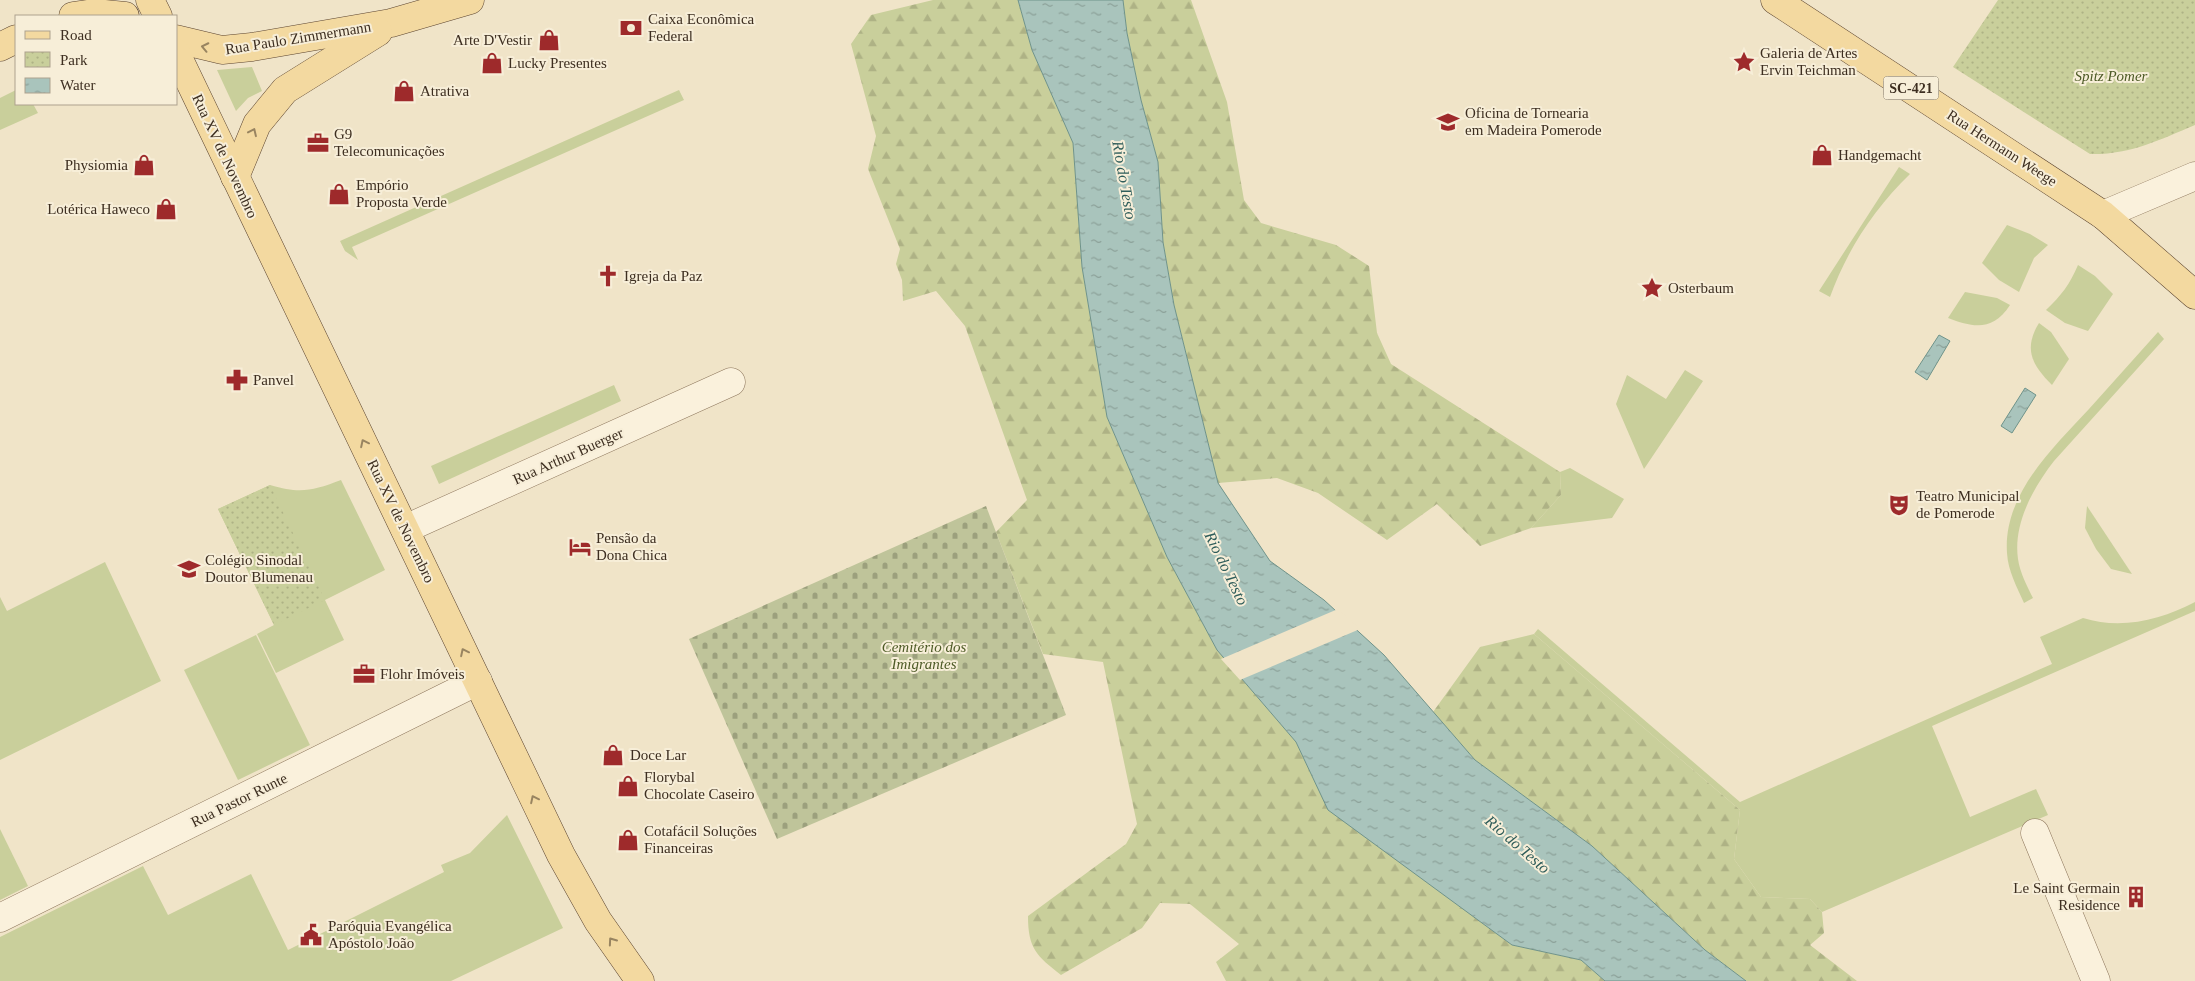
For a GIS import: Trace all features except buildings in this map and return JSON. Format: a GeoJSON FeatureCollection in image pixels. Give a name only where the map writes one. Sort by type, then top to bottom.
{"type":"FeatureCollection","features":[{"type":"Feature","properties":{"kind":"main road"},"geometry":{"type":"LineString","coordinates":[[150,0],[158,15]]}},
{"type":"Feature","properties":{"kind":"main road","name":"Rua Paulo Zimmermann"},"geometry":{"type":"LineString","coordinates":[[178,39],[222,50],[323,36],[391,23],[470,0]]}},
{"type":"Feature","properties":{"kind":"main road","name":"Rua Hermann Weege"},"geometry":{"type":"LineString","coordinates":[[1775,0],[2103,215]]}},
{"type":"Feature","properties":{"kind":"main road"},"geometry":{"type":"LineString","coordinates":[[80,15],[95,13],[115,15]]}},
{"type":"Feature","properties":{"kind":"main road","name":"Rua Paulo Zimmermann"},"geometry":{"type":"LineString","coordinates":[[234,177],[257,124],[285,90],[391,23]]}},
{"type":"Feature","properties":{"kind":"main road"},"geometry":{"type":"LineString","coordinates":[[0,47],[15,40]]}},
{"type":"Feature","properties":{"kind":"main road","name":"Rua XV de Novembro"},"geometry":{"type":"LineString","coordinates":[[178,57],[578,888],[640,981]]}},
{"type":"Feature","properties":{"kind":"main road","name":"SC-421"},"geometry":{"type":"LineString","coordinates":[[2103,215],[2195,295]]}},
{"type":"Feature","properties":{"kind":"street"},"geometry":{"type":"LineString","coordinates":[[2103,215],[2195,176]]}},
{"type":"Feature","properties":{"kind":"street","name":"Rua Arthur Buerger"},"geometry":{"type":"LineString","coordinates":[[405,529],[731,382]]}},
{"type":"Feature","properties":{"kind":"street","name":"Rua Pastor Runte"},"geometry":{"type":"LineString","coordinates":[[0,918],[478,681]]}},
{"type":"Feature","properties":{"kind":"street"},"geometry":{"type":"LineString","coordinates":[[2035,833],[2096,981]]}},
{"type":"Feature","properties":{"kind":"green space"},"geometry":{"type":"Polygon","coordinates":[[[933,0],[1018,0],[1032,50],[1073,143],[1082,267],[1107,417],[1167,557],[1217,650],[1296,742],[1329,810],[1512,945],[1581,960],[1605,981],[1226,981],[1216,962],[1239,944],[1190,904],[1160,903],[1142,928],[1061,975],[1040,957],[1032,944],[1028,927],[1028,916],[1126,844],[1137,824],[1103,662],[1043,654],[996,532],[1027,500],[965,326],[936,291],[903,301],[902,280],[896,264],[900,249],[868,169],[876,136],[851,44],[871,15],[933,0]]]}},
{"type":"Feature","properties":{"kind":"green space"},"geometry":{"type":"Polygon","coordinates":[[[1123,0],[1191,0],[1227,102],[1244,200],[1261,223],[1336,245],[1369,266],[1377,333],[1391,364],[1560,472],[1561,495],[1531,528],[1480,546],[1437,504],[1387,540],[1318,493],[1277,478],[1218,483],[1174,305],[1163,242],[1158,162],[1141,100],[1127,33],[1123,0]]]}},
{"type":"Feature","properties":{"kind":"green space","name":"Spitz Pomer"},"geometry":{"type":"Polygon","coordinates":[[[1998,0],[2195,0],[2195,125],[2144,146],[2105,154],[2090,154],[1953,67],[1998,0]]]}},
{"type":"Feature","properties":{"kind":"green space"},"geometry":{"type":"Polygon","coordinates":[[[252,67],[262,91],[248,98],[236,111],[217,70],[252,67]]]}},
{"type":"Feature","properties":{"kind":"green space"},"geometry":{"type":"Polygon","coordinates":[[[15,90],[15,105],[34,105],[38,113],[0,130],[0,98],[15,90]]]}},
{"type":"Feature","properties":{"kind":"green space"},"geometry":{"type":"Polygon","coordinates":[[[679,90],[684,100],[352,247],[358,260],[345,251],[340,241],[679,90]]]}},
{"type":"Feature","properties":{"kind":"green space"},"geometry":{"type":"Polygon","coordinates":[[[1899,167],[1910,174],[1885,201],[1863,231],[1845,263],[1830,297],[1819,291],[1899,167]]]}},
{"type":"Feature","properties":{"kind":"green space"},"geometry":{"type":"Polygon","coordinates":[[[2007,225],[2030,234],[2048,245],[2034,258],[2019,292],[1999,280],[1982,263],[2007,225]]]}},
{"type":"Feature","properties":{"kind":"green space"},"geometry":{"type":"Polygon","coordinates":[[[2078,265],[2095,276],[2113,294],[2088,331],[2065,323],[2046,310],[2065,289],[2078,265]]]}},
{"type":"Feature","properties":{"kind":"green space"},"geometry":{"type":"Polygon","coordinates":[[[1965,292],[1997,298],[2010,305],[1997,319],[1982,325],[1966,324],[1948,318],[1965,292]]]}},
{"type":"Feature","properties":{"kind":"green space"},"geometry":{"type":"Polygon","coordinates":[[[2039,323],[2051,332],[2069,359],[2052,385],[2039,371],[2032,356],[2031,341],[2039,323]]]}},
{"type":"Feature","properties":{"kind":"green space"},"geometry":{"type":"Polygon","coordinates":[[[2158,332],[2164,339],[2054,461],[2026,507],[2017,546],[2018,559],[2020,569],[2033,598],[2024,603],[2011,573],[2007,553],[2008,531],[2013,511],[2022,492],[2046,456],[2158,332]]]}},
{"type":"Feature","properties":{"kind":"green space"},"geometry":{"type":"Polygon","coordinates":[[[1685,370],[1703,381],[1644,469],[1616,404],[1627,375],[1666,399],[1685,370]]]}},
{"type":"Feature","properties":{"kind":"green space"},"geometry":{"type":"Polygon","coordinates":[[[614,385],[621,401],[439,484],[431,466],[614,385]]]}},
{"type":"Feature","properties":{"kind":"green space"},"geometry":{"type":"Polygon","coordinates":[[[1570,468],[1624,499],[1612,518],[1531,528],[1561,495],[1560,472],[1570,468]]]}},
{"type":"Feature","properties":{"kind":"green space"},"geometry":{"type":"Polygon","coordinates":[[[341,480],[385,570],[325,600],[344,640],[276,673],[257,634],[274,625],[218,509],[270,485],[290,490],[306,490],[322,487],[341,480]]]}},
{"type":"Feature","properties":{"kind":"green space"},"geometry":{"type":"Polygon","coordinates":[[[270,485],[325,600],[274,625],[218,509],[270,485]]]}},
{"type":"Feature","properties":{"kind":"green space","name":"Cemitério dos Imigrantes"},"geometry":{"type":"Polygon","coordinates":[[[986,506],[1066,715],[777,839],[689,639],[986,506]]]}},
{"type":"Feature","properties":{"kind":"green space"},"geometry":{"type":"Polygon","coordinates":[[[2087,506],[2132,574],[2111,569],[2096,549],[2085,528],[2087,506]]]}},
{"type":"Feature","properties":{"kind":"green space"},"geometry":{"type":"Polygon","coordinates":[[[105,562],[161,681],[0,760],[0,597],[7,611],[105,562]]]}},
{"type":"Feature","properties":{"kind":"green space"},"geometry":{"type":"Polygon","coordinates":[[[2195,602],[2195,611],[1932,726],[1970,817],[2036,789],[2048,815],[1822,912],[1810,899],[1761,897],[1734,859],[1740,810],[1534,634],[1538,629],[1740,802],[2052,664],[2040,637],[2083,618],[2112,623],[2140,621],[2168,614],[2195,602]]]}},
{"type":"Feature","properties":{"kind":"green space"},"geometry":{"type":"Polygon","coordinates":[[[1534,634],[1740,810],[1734,859],[1761,897],[1810,899],[1822,912],[1824,933],[1810,945],[1857,981],[1746,981],[1705,950],[1592,846],[1475,760],[1433,712],[1480,647],[1534,634]]]}},
{"type":"Feature","properties":{"kind":"green space"},"geometry":{"type":"Polygon","coordinates":[[[256,635],[310,745],[238,780],[184,670],[256,635]]]}},
{"type":"Feature","properties":{"kind":"green space"},"geometry":{"type":"Polygon","coordinates":[[[507,815],[563,928],[451,981],[0,981],[0,937],[143,866],[168,915],[251,874],[288,950],[444,872],[441,865],[470,853],[507,815]]]}},
{"type":"Feature","properties":{"kind":"green space"},"geometry":{"type":"Polygon","coordinates":[[[0,829],[28,886],[0,900],[0,829]]]}},
{"type":"Feature","properties":{"kind":"water","name":"Rio do Testo"},"geometry":{"type":"Polygon","coordinates":[[[1018,0],[1123,0],[1127,33],[1141,100],[1158,162],[1163,242],[1174,305],[1218,483],[1270,561],[1324,600],[1384,655],[1475,760],[1592,846],[1705,950],[1746,981],[1605,981],[1581,960],[1512,945],[1328,810],[1296,742],[1217,650],[1167,557],[1107,417],[1082,267],[1073,143],[1032,50],[1018,0]]]}},
{"type":"Feature","properties":{"kind":"water"},"geometry":{"type":"Polygon","coordinates":[[[1939,335],[1950,341],[1927,380],[1915,372],[1939,335]]]}},
{"type":"Feature","properties":{"kind":"water"},"geometry":{"type":"Polygon","coordinates":[[[2025,388],[2036,395],[2012,433],[2001,426],[2025,388]]]}},
{"type":"Feature","properties":{"kind":"pier"},"geometry":{"type":"Polygon","coordinates":[[[1338,609],[1360,629],[1240,680],[1221,659],[1338,609]]]}},
{"type":"Feature","properties":{"kind":"place","name":"Caixa Econômica Federal"},"geometry":{"type":"Point","coordinates":[631,28]}},
{"type":"Feature","properties":{"kind":"place","name":"Arte D'Vestir"},"geometry":{"type":"Point","coordinates":[549,40]}},
{"type":"Feature","properties":{"kind":"place","name":"Galeria de Artes Ervin Teichman"},"geometry":{"type":"Point","coordinates":[1744,62]}},
{"type":"Feature","properties":{"kind":"place","name":"Lucky Presentes"},"geometry":{"type":"Point","coordinates":[492,63]}},
{"type":"Feature","properties":{"kind":"place","name":"Atrativa"},"geometry":{"type":"Point","coordinates":[404,91]}},
{"type":"Feature","properties":{"kind":"place","name":"Oficina de Tornearia em Madeira Pomerode"},"geometry":{"type":"Point","coordinates":[1448,122]}},
{"type":"Feature","properties":{"kind":"place","name":"G9 Telecomunicações"},"geometry":{"type":"Point","coordinates":[318,143]}},
{"type":"Feature","properties":{"kind":"place","name":"Handgemacht"},"geometry":{"type":"Point","coordinates":[1822,155]}},
{"type":"Feature","properties":{"kind":"place","name":"Physiomia"},"geometry":{"type":"Point","coordinates":[144,165]}},
{"type":"Feature","properties":{"kind":"place","name":"Empório Proposta Verde"},"geometry":{"type":"Point","coordinates":[339,194]}},
{"type":"Feature","properties":{"kind":"place","name":"Lotérica Haweco"},"geometry":{"type":"Point","coordinates":[166,209]}},
{"type":"Feature","properties":{"kind":"place","name":"Igreja da Paz"},"geometry":{"type":"Point","coordinates":[608,276]}},
{"type":"Feature","properties":{"kind":"place","name":"Osterbaum"},"geometry":{"type":"Point","coordinates":[1652,288]}},
{"type":"Feature","properties":{"kind":"place","name":"Panvel"},"geometry":{"type":"Point","coordinates":[237,380]}},
{"type":"Feature","properties":{"kind":"place","name":"Teatro Municipal de Pomerode"},"geometry":{"type":"Point","coordinates":[1899,505]}},
{"type":"Feature","properties":{"kind":"place","name":"Pensão da Dona Chica"},"geometry":{"type":"Point","coordinates":[580,547]}},
{"type":"Feature","properties":{"kind":"place","name":"Colégio Sinodal Doutor Blumenau"},"geometry":{"type":"Point","coordinates":[189,569]}},
{"type":"Feature","properties":{"kind":"place","name":"Flohr Imóveis"},"geometry":{"type":"Point","coordinates":[364,674]}},
{"type":"Feature","properties":{"kind":"place","name":"Doce Lar"},"geometry":{"type":"Point","coordinates":[613,755]}},
{"type":"Feature","properties":{"kind":"place","name":"Florybal Chocolate Caseiro"},"geometry":{"type":"Point","coordinates":[628,786]}},
{"type":"Feature","properties":{"kind":"place","name":"Cotafácil Soluções Financeiras"},"geometry":{"type":"Point","coordinates":[628,840]}},
{"type":"Feature","properties":{"kind":"place","name":"Le Saint Germain Residence"},"geometry":{"type":"Point","coordinates":[2136,897]}},
{"type":"Feature","properties":{"kind":"place","name":"Paróquia Evangélica Apóstolo João"},"geometry":{"type":"Point","coordinates":[311,935]}}]}
